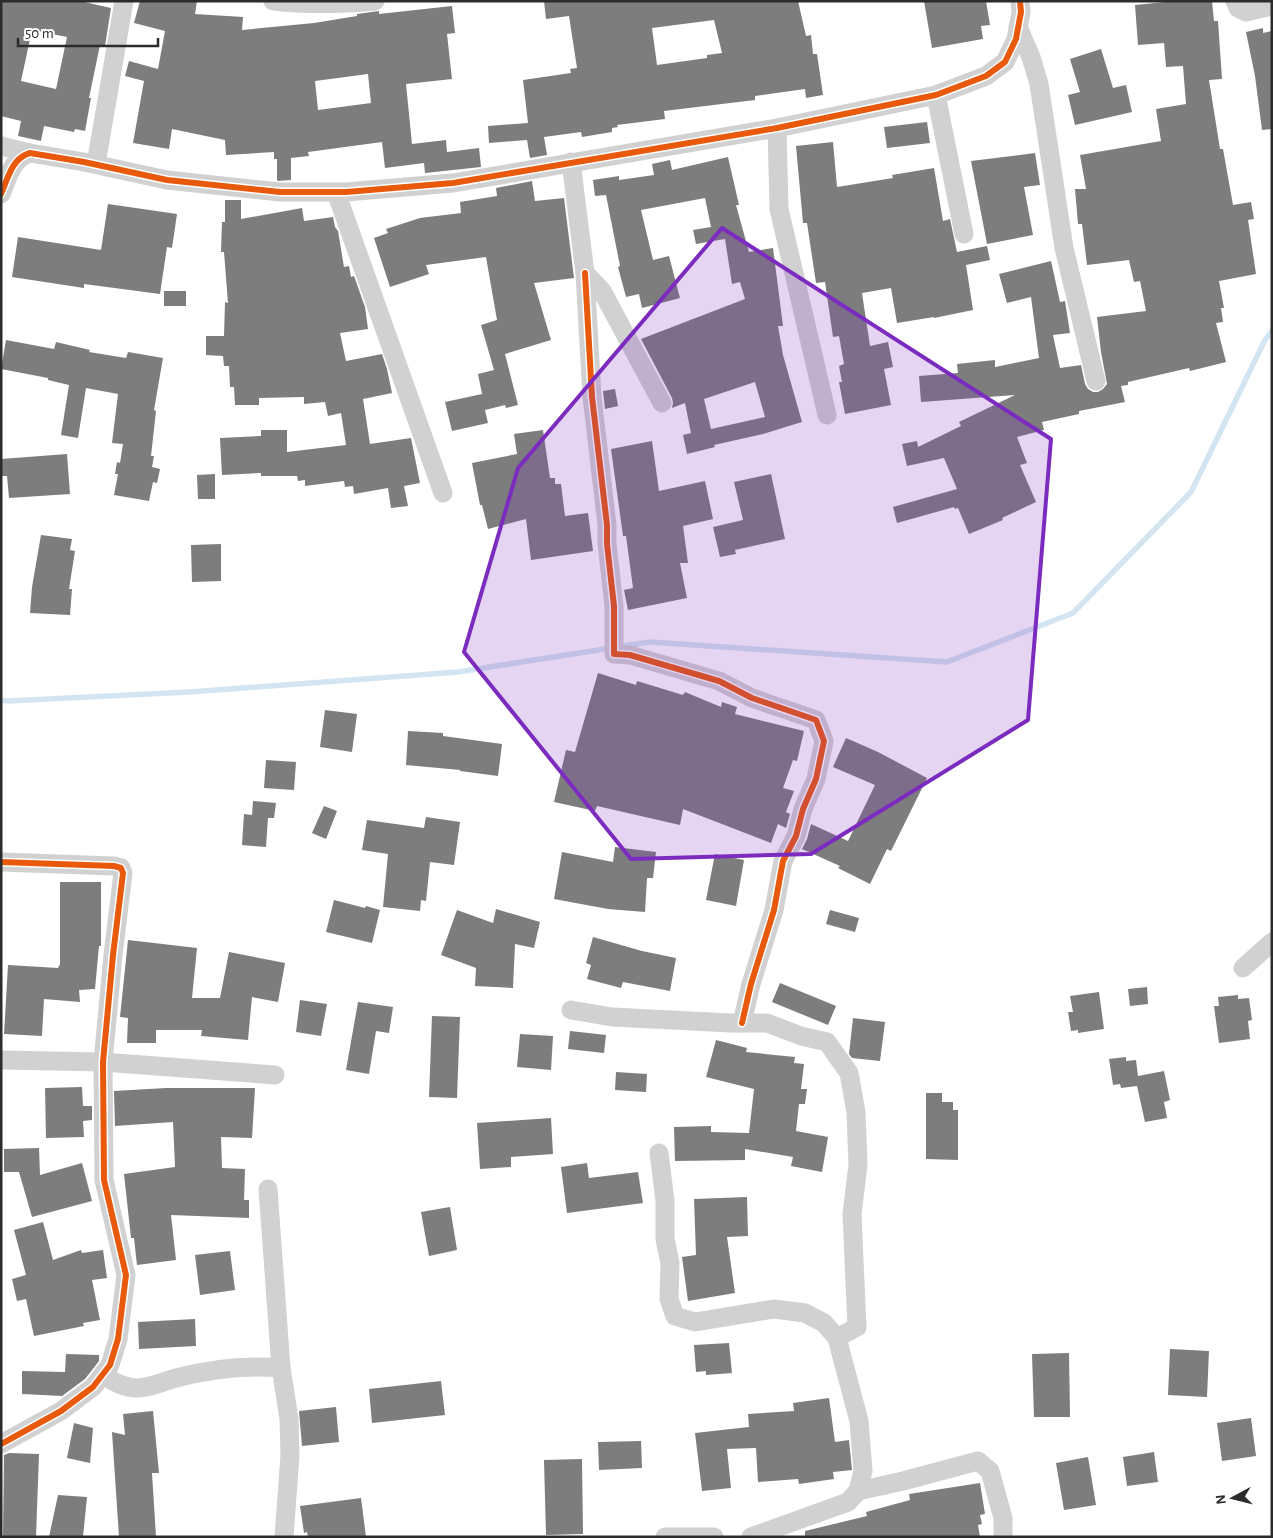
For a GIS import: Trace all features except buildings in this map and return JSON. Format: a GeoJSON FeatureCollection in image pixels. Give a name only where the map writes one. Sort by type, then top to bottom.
{"type":"FeatureCollection","features":[{"type":"Feature","properties":{"kind":"street"},"geometry":{"type":"LineString","coordinates":[[96,164],[124,1]]}},
{"type":"Feature","properties":{"kind":"street"},"geometry":{"type":"LineString","coordinates":[[273,1],[305,4],[344,4],[375,1]]}},
{"type":"Feature","properties":{"kind":"street"},"geometry":{"type":"LineString","coordinates":[[1,146],[167,180],[280,192],[336,192],[453,183],[777,128],[936,95],[986,76],[1005,62],[1016,39],[1021,12],[1020,1]]}},
{"type":"Feature","properties":{"kind":"street"},"geometry":{"type":"LineString","coordinates":[[1235,1],[1238,8],[1246,12],[1272,6]]}},
{"type":"Feature","properties":{"kind":"street"},"geometry":{"type":"LineString","coordinates":[[1018,27],[1032,58],[1039,84],[1064,248],[1096,381]]}},
{"type":"Feature","properties":{"kind":"street"},"geometry":{"type":"LineString","coordinates":[[936,95],[964,234]]}},
{"type":"Feature","properties":{"kind":"street"},"geometry":{"type":"LineString","coordinates":[[777,128],[779,209],[827,415]]}},
{"type":"Feature","properties":{"kind":"street"},"geometry":{"type":"LineString","coordinates":[[1,194],[14,164],[21,155],[30,153]]}},
{"type":"Feature","properties":{"kind":"street"},"geometry":{"type":"LineString","coordinates":[[571,162],[585,273],[592,397],[607,525],[607,544],[614,606],[614,654],[630,655],[719,681],[752,698],[816,720],[824,741],[816,779],[802,809],[796,836],[783,861],[774,910],[751,984],[742,1023]]}},
{"type":"Feature","properties":{"kind":"street"},"geometry":{"type":"LineString","coordinates":[[336,192],[443,493]]}},
{"type":"Feature","properties":{"kind":"street"},"geometry":{"type":"LineString","coordinates":[[585,273],[602,291],[662,403]]}},
{"type":"Feature","properties":{"kind":"street"},"geometry":{"type":"LineString","coordinates":[[1,862],[114,866],[120,868],[123,873],[103,1062],[104,1180],[126,1275],[118,1339],[110,1365],[93,1387],[61,1411],[1,1444]]}},
{"type":"Feature","properties":{"kind":"street"},"geometry":{"type":"LineString","coordinates":[[1244,968],[1272,942]]}},
{"type":"Feature","properties":{"kind":"street"},"geometry":{"type":"LineString","coordinates":[[571,1010],[612,1017],[767,1023],[802,1036],[827,1042],[849,1073],[856,1112],[858,1165],[852,1214],[857,1327],[837,1338]]}},
{"type":"Feature","properties":{"kind":"street"},"geometry":{"type":"LineString","coordinates":[[1,1060],[103,1062],[275,1075]]}},
{"type":"Feature","properties":{"kind":"street"},"geometry":{"type":"LineString","coordinates":[[659,1153],[664,1202],[665,1239],[670,1263],[669,1299],[676,1316],[696,1322],[774,1310],[805,1313],[824,1323],[837,1338],[859,1421],[863,1471],[858,1491],[848,1502],[751,1537]]}},
{"type":"Feature","properties":{"kind":"street"},"geometry":{"type":"LineString","coordinates":[[268,1189],[281,1368],[289,1420],[290,1455],[284,1537]]}},
{"type":"Feature","properties":{"kind":"street"},"geometry":{"type":"LineString","coordinates":[[103,1374],[116,1384],[138,1388],[218,1370],[262,1367],[281,1368]]}},
{"type":"Feature","properties":{"kind":"street"},"geometry":{"type":"LineString","coordinates":[[858,1491],[978,1461],[990,1471],[993,1479],[1004,1518],[1003,1537]]}},
{"type":"Feature","properties":{"kind":"street"},"geometry":{"type":"LineString","coordinates":[[665,1537],[714,1537]]}},
{"type":"Feature","properties":{"kind":"highlighted area"},"geometry":{"type":"Polygon","coordinates":[[[722,228],[1051,439],[1028,720],[811,854],[631,859],[464,652],[518,468],[722,228]]]}},
{"type":"Feature","properties":{"kind":"waterway"},"geometry":{"type":"LineString","coordinates":[[623,646],[650,642],[947,662],[1073,613],[1191,492],[1265,340],[1272,331]]}},
{"type":"Feature","properties":{"kind":"waterway"},"geometry":{"type":"LineString","coordinates":[[1,700],[189,692],[458,672],[611,648]]}},
{"type":"Feature","properties":{"kind":"cycle path"},"geometry":{"type":"LineString","coordinates":[[1,194],[15,164],[19,159],[30,153],[84,162],[167,180],[280,192],[346,192],[453,183],[777,128],[936,95],[986,76],[1005,62],[1016,39],[1021,12],[1020,1]]}},
{"type":"Feature","properties":{"kind":"cycle path"},"geometry":{"type":"LineString","coordinates":[[585,273],[592,397],[607,525],[607,544],[614,606],[614,654],[630,655],[719,681],[752,698],[816,720],[824,741],[816,779],[803,809],[796,836],[783,861],[774,910],[751,984],[742,1023]]}},
{"type":"Feature","properties":{"kind":"cycle path"},"geometry":{"type":"LineString","coordinates":[[1,862],[114,866],[121,868],[123,873],[103,1062],[104,1180],[126,1275],[118,1339],[110,1365],[93,1387],[61,1411],[1,1444]]}}]}
